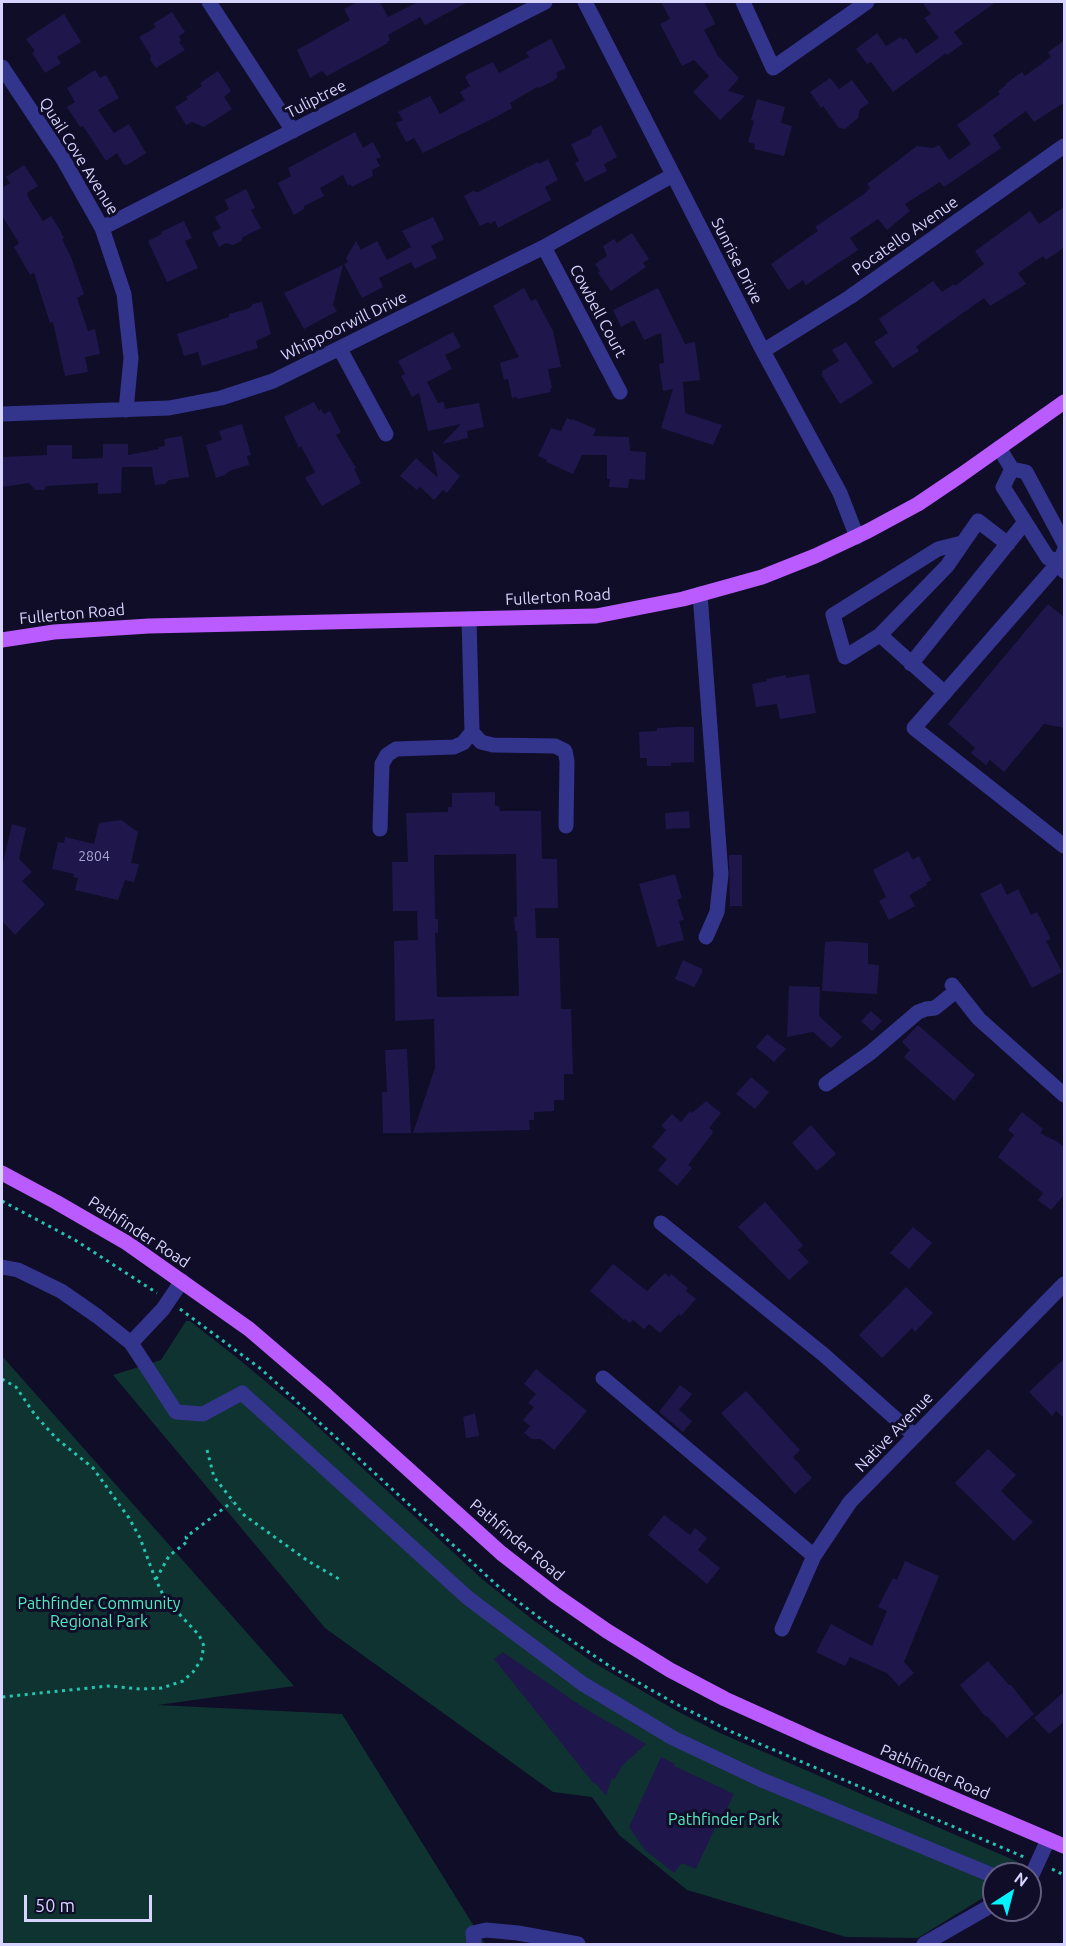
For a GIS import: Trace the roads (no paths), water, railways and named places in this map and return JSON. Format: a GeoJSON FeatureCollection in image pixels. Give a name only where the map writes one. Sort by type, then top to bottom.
{"type":"FeatureCollection","features":[{"type":"Feature","properties":{"kind":"main road","name":"Fullerton Road"},"geometry":{"type":"LineString","coordinates":[[2,640],[54,632],[149,626],[596,616],[700,594],[762,577],[857,537],[918,504],[1065,402]]}},
{"type":"Feature","properties":{"kind":"main road","name":"Pathfinder Road"},"geometry":{"type":"LineString","coordinates":[[2,1173],[86,1218],[151,1259],[249,1329],[501,1553],[555,1595],[607,1631],[669,1670],[725,1699],[1065,1846]]}},
{"type":"Feature","properties":{"kind":"street"},"geometry":{"type":"LineString","coordinates":[[208,2],[293,131]]}},
{"type":"Feature","properties":{"kind":"street","name":"Tuliptree"},"geometry":{"type":"LineString","coordinates":[[102,228],[545,2]]}},
{"type":"Feature","properties":{"kind":"street","name":"Sunrise Drive"},"geometry":{"type":"LineString","coordinates":[[585,2],[763,351],[840,493],[857,537]]}},
{"type":"Feature","properties":{"kind":"street"},"geometry":{"type":"LineString","coordinates":[[743,2],[773,68],[867,2]]}},
{"type":"Feature","properties":{"kind":"street","name":"Quail Cove Avenue"},"geometry":{"type":"LineString","coordinates":[[2,68],[63,159],[102,228],[124,294],[131,358],[126,410]]}},
{"type":"Feature","properties":{"kind":"street","name":"Pocatello Avenue"},"geometry":{"type":"LineString","coordinates":[[763,351],[850,297],[1065,146]]}},
{"type":"Feature","properties":{"kind":"street","name":"Whippoorwill Drive"},"geometry":{"type":"LineString","coordinates":[[2,414],[170,408],[221,398],[273,381],[544,247],[674,175]]}},
{"type":"Feature","properties":{"kind":"street","name":"Cowbell Court"},"geometry":{"type":"LineString","coordinates":[[544,247],[620,392]]}},
{"type":"Feature","properties":{"kind":"street"},"geometry":{"type":"LineString","coordinates":[[340,349],[386,434]]}},
{"type":"Feature","properties":{"kind":"street"},"geometry":{"type":"LineString","coordinates":[[999,448],[1012,470]]}},
{"type":"Feature","properties":{"kind":"street"},"geometry":{"type":"LineString","coordinates":[[1012,470],[1003,487],[1047,558],[1063,561]]}},
{"type":"Feature","properties":{"kind":"street"},"geometry":{"type":"LineString","coordinates":[[1012,470],[1026,472],[1065,543]]}},
{"type":"Feature","properties":{"kind":"street"},"geometry":{"type":"LineString","coordinates":[[962,543],[938,549],[833,615],[844,657],[880,635],[947,566],[978,521],[1008,544]]}},
{"type":"Feature","properties":{"kind":"street"},"geometry":{"type":"LineString","coordinates":[[911,664],[1025,522]]}},
{"type":"Feature","properties":{"kind":"street"},"geometry":{"type":"LineString","coordinates":[[1063,561],[914,728],[1065,846]]}},
{"type":"Feature","properties":{"kind":"street"},"geometry":{"type":"LineString","coordinates":[[700,594],[721,874],[717,912],[706,937]]}},
{"type":"Feature","properties":{"kind":"street"},"geometry":{"type":"LineString","coordinates":[[469,619],[472,732],[481,742],[493,745],[555,746],[565,751],[567,761],[566,826]]}},
{"type":"Feature","properties":{"kind":"street"},"geometry":{"type":"LineString","coordinates":[[880,635],[945,693]]}},
{"type":"Feature","properties":{"kind":"street"},"geometry":{"type":"LineString","coordinates":[[380,829],[382,764],[387,755],[396,749],[454,747],[463,743],[472,732]]}},
{"type":"Feature","properties":{"kind":"street"},"geometry":{"type":"LineString","coordinates":[[826,1084],[870,1053],[918,1012],[926,1008],[935,1008],[954,988],[979,1019],[1065,1095]]}},
{"type":"Feature","properties":{"kind":"street"},"geometry":{"type":"LineString","coordinates":[[661,1223],[824,1355],[915,1436]]}},
{"type":"Feature","properties":{"kind":"street"},"geometry":{"type":"LineString","coordinates":[[2,1267],[18,1270],[61,1291],[131,1343],[176,1412],[203,1414],[242,1393],[468,1598],[583,1684],[673,1738],[762,1780],[982,1871]]}},
{"type":"Feature","properties":{"kind":"street"},"geometry":{"type":"LineString","coordinates":[[131,1343],[168,1301],[182,1281]]}},
{"type":"Feature","properties":{"kind":"street","name":"Native Avenue"},"geometry":{"type":"LineString","coordinates":[[782,1629],[814,1556],[850,1502],[1065,1284]]}},
{"type":"Feature","properties":{"kind":"street"},"geometry":{"type":"LineString","coordinates":[[603,1378],[814,1556]]}},
{"type":"Feature","properties":{"kind":"street"},"geometry":{"type":"LineString","coordinates":[[1038,1862],[1048,1840]]}},
{"type":"Feature","properties":{"kind":"street"},"geometry":{"type":"LineString","coordinates":[[924,1944],[982,1911]]}},
{"type":"Feature","properties":{"kind":"street"},"geometry":{"type":"LineString","coordinates":[[474,1944],[472,1933],[486,1930],[518,1933],[578,1944]]}},
{"type":"Feature","properties":{"kind":"park label","name":"Pathfinder Community Regional Park"},"geometry":{"type":"Point","coordinates":[99,1613]}},
{"type":"Feature","properties":{"kind":"park label","name":"Pathfinder Park"},"geometry":{"type":"Point","coordinates":[724,1820]}}]}
